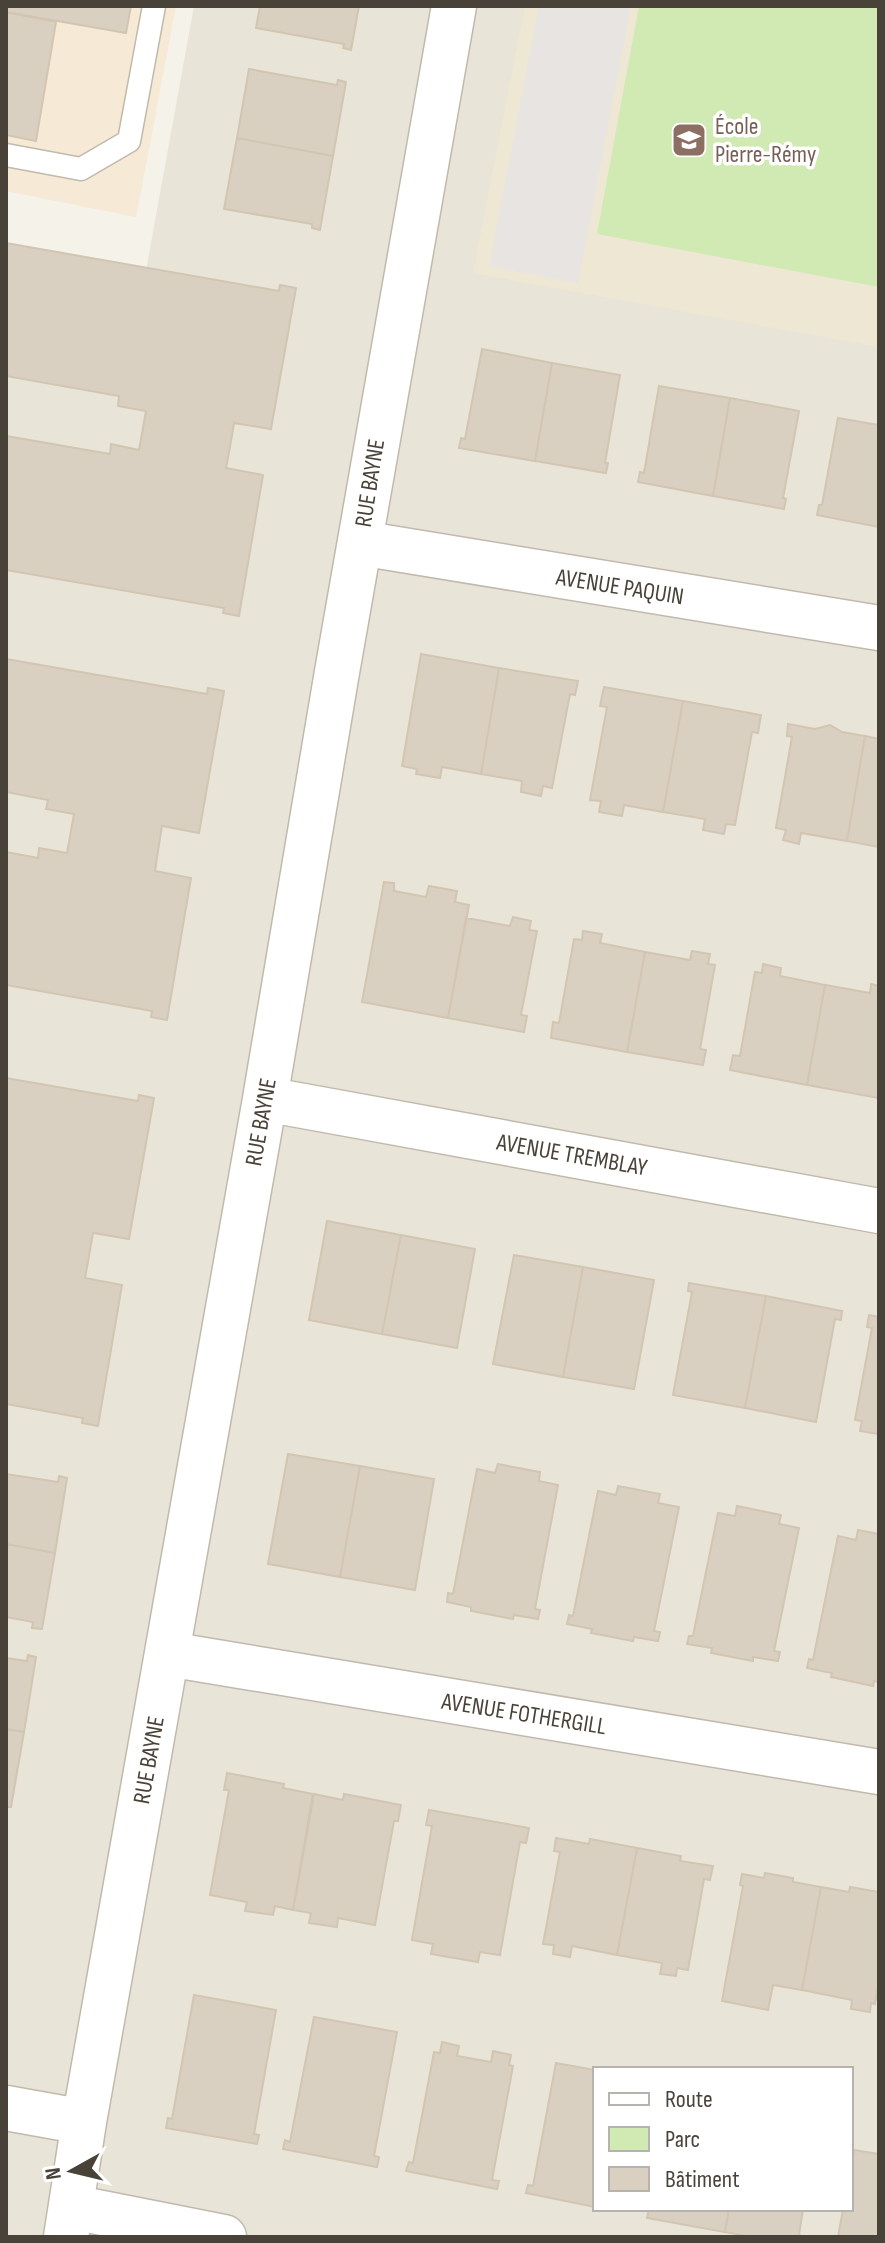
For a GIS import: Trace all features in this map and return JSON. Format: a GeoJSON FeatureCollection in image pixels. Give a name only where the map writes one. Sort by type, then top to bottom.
{"type":"FeatureCollection","features":[{"type":"Feature","properties":{"kind":"street","name":"RUE BAYNE"},"geometry":{"type":"LineString","coordinates":[[69,2222],[454,6]]}},
{"type":"Feature","properties":{"kind":"street","name":"AVENUE PAQUIN"},"geometry":{"type":"LineString","coordinates":[[360,543],[879,628]]}},
{"type":"Feature","properties":{"kind":"street","name":"AVENUE TREMBLAY"},"geometry":{"type":"LineString","coordinates":[[265,1099],[879,1211]]}},
{"type":"Feature","properties":{"kind":"street","name":"AVENUE FOTHERGILL"},"geometry":{"type":"LineString","coordinates":[[168,1654],[879,1772]]}},
{"type":"Feature","properties":{"kind":"street"},"geometry":{"type":"LineString","coordinates":[[6,2108],[84,2122]]}},
{"type":"Feature","properties":{"kind":"street"},"geometry":{"type":"LineString","coordinates":[[69,2222],[224,2237]]}},
{"type":"Feature","properties":{"kind":"lane"},"geometry":{"type":"LineString","coordinates":[[6,155],[81,169],[129,141],[154,6]]}},
{"type":"Feature","properties":{"kind":"shaded area"},"geometry":{"type":"Polygon","coordinates":[[[6,6],[176,6],[136,217],[6,191],[6,6]]]}},
{"type":"Feature","properties":{"kind":"shaded area"},"geometry":{"type":"Polygon","coordinates":[[[194,6],[879,6],[879,2237],[6,2237],[6,254],[145,276],[194,6]]]}},
{"type":"Feature","properties":{"kind":"shaded area","name":"École Pierre-Rémy"},"geometry":{"type":"Polygon","coordinates":[[[525,6],[879,6],[879,347],[473,273],[525,6]]]}},
{"type":"Feature","properties":{"kind":"shaded area"},"geometry":{"type":"Polygon","coordinates":[[[539,6],[631,6],[578,283],[489,266],[539,6]]]}},
{"type":"Feature","properties":{"kind":"green space"},"geometry":{"type":"Polygon","coordinates":[[[639,6],[879,6],[879,287],[597,234],[639,6]]]}},
{"type":"Feature","properties":{"kind":"building"},"geometry":{"type":"Polygon","coordinates":[[[6,6],[131,6],[126,33],[6,12],[6,6]]]}},
{"type":"Feature","properties":{"kind":"building"},"geometry":{"type":"Polygon","coordinates":[[[260,6],[359,6],[351,50],[343,48],[344,44],[256,28],[260,6]]]}},
{"type":"Feature","properties":{"kind":"building"},"geometry":{"type":"Polygon","coordinates":[[[6,12],[56,22],[36,141],[6,135],[6,12]]]}},
{"type":"Feature","properties":{"kind":"building"},"geometry":{"type":"Polygon","coordinates":[[[249,69],[337,85],[338,80],[346,82],[333,156],[237,138],[249,69]]]}},
{"type":"Feature","properties":{"kind":"building"},"geometry":{"type":"Polygon","coordinates":[[[237,138],[333,156],[320,230],[312,228],[312,224],[224,209],[237,138]]]}},
{"type":"Feature","properties":{"kind":"building"},"geometry":{"type":"Polygon","coordinates":[[[6,243],[279,291],[280,285],[296,288],[271,429],[234,423],[226,468],[263,475],[239,616],[223,613],[224,608],[6,570],[6,436],[110,454],[111,444],[139,450],[146,411],[118,406],[119,396],[6,376],[6,243]]]}},
{"type":"Feature","properties":{"kind":"building"},"geometry":{"type":"Polygon","coordinates":[[[482,349],[552,363],[535,461],[459,448],[461,438],[465,439],[482,349]]]}},
{"type":"Feature","properties":{"kind":"building"},"geometry":{"type":"Polygon","coordinates":[[[552,363],[620,375],[605,463],[608,463],[606,473],[535,461],[552,363]]]}},
{"type":"Feature","properties":{"kind":"building"},"geometry":{"type":"Polygon","coordinates":[[[659,386],[730,398],[713,496],[638,482],[640,472],[644,473],[659,386]]]}},
{"type":"Feature","properties":{"kind":"building"},"geometry":{"type":"Polygon","coordinates":[[[730,398],[799,411],[783,498],[786,499],[784,509],[713,496],[730,398]]]}},
{"type":"Feature","properties":{"kind":"building"},"geometry":{"type":"Polygon","coordinates":[[[838,418],[879,425],[879,527],[817,515],[819,505],[822,505],[838,418]]]}},
{"type":"Feature","properties":{"kind":"building"},"geometry":{"type":"Polygon","coordinates":[[[421,654],[499,668],[481,774],[442,767],[440,778],[416,774],[417,769],[402,766],[421,654]]]}},
{"type":"Feature","properties":{"kind":"building"},"geometry":{"type":"Polygon","coordinates":[[[6,659],[207,694],[208,688],[224,691],[199,833],[162,826],[155,871],[191,878],[167,1020],[151,1017],[152,1011],[6,985],[6,852],[38,858],[39,848],[67,853],[74,814],[46,809],[48,800],[6,792],[6,659]]]}},
{"type":"Feature","properties":{"kind":"building"},"geometry":{"type":"Polygon","coordinates":[[[499,668],[578,681],[575,695],[570,694],[552,788],[543,786],[541,796],[521,792],[522,781],[481,774],[499,668]]]}},
{"type":"Feature","properties":{"kind":"building"},"geometry":{"type":"Polygon","coordinates":[[[604,687],[683,701],[663,812],[624,805],[622,816],[599,812],[601,801],[590,800],[607,707],[600,706],[604,687]]]}},
{"type":"Feature","properties":{"kind":"building"},"geometry":{"type":"Polygon","coordinates":[[[683,701],[761,715],[758,733],[752,732],[735,825],[726,824],[724,834],[703,830],[705,819],[663,812],[683,701]]]}},
{"type":"Feature","properties":{"kind":"building"},"geometry":{"type":"Polygon","coordinates":[[[788,724],[815,729],[830,725],[842,732],[865,736],[847,841],[801,833],[799,844],[783,840],[786,830],[776,828],[792,737],[787,736],[788,724]]]}},
{"type":"Feature","properties":{"kind":"building"},"geometry":{"type":"Polygon","coordinates":[[[865,736],[879,739],[879,847],[847,841],[865,736]]]}},
{"type":"Feature","properties":{"kind":"building"},"geometry":{"type":"Polygon","coordinates":[[[384,882],[394,883],[394,891],[426,897],[429,886],[457,891],[455,902],[469,905],[448,1018],[362,1002],[384,882]]]}},
{"type":"Feature","properties":{"kind":"building"},"geometry":{"type":"Polygon","coordinates":[[[513,917],[531,921],[529,930],[537,931],[521,1015],[527,1016],[524,1032],[448,1018],[466,918],[510,926],[513,917]]]}},
{"type":"Feature","properties":{"kind":"building"},"geometry":{"type":"Polygon","coordinates":[[[583,931],[602,934],[600,943],[645,952],[627,1052],[551,1038],[553,1022],[559,1023],[574,939],[582,940],[583,931]]]}},
{"type":"Feature","properties":{"kind":"building"},"geometry":{"type":"Polygon","coordinates":[[[692,951],[710,954],[708,964],[715,965],[700,1049],[706,1050],[703,1065],[627,1052],[645,952],[690,960],[692,951]]]}},
{"type":"Feature","properties":{"kind":"building"},"geometry":{"type":"Polygon","coordinates":[[[763,964],[781,968],[780,976],[825,985],[807,1085],[730,1070],[733,1055],[740,1056],[755,972],[762,973],[763,964]]]}},
{"type":"Feature","properties":{"kind":"building"},"geometry":{"type":"Polygon","coordinates":[[[871,984],[879,986],[879,1098],[807,1085],[825,985],[870,993],[871,984]]]}},
{"type":"Feature","properties":{"kind":"building"},"geometry":{"type":"Polygon","coordinates":[[[6,1078],[138,1101],[139,1095],[154,1098],[129,1239],[93,1233],[85,1278],[122,1285],[98,1426],[82,1423],[83,1418],[6,1404],[6,1078]]]}},
{"type":"Feature","properties":{"kind":"building"},"geometry":{"type":"Polygon","coordinates":[[[327,1221],[401,1235],[382,1334],[309,1320],[327,1221]]]}},
{"type":"Feature","properties":{"kind":"building"},"geometry":{"type":"Polygon","coordinates":[[[401,1235],[475,1249],[457,1348],[382,1334],[401,1235]]]}},
{"type":"Feature","properties":{"kind":"building"},"geometry":{"type":"Polygon","coordinates":[[[514,1255],[583,1267],[563,1377],[493,1364],[514,1255]]]}},
{"type":"Feature","properties":{"kind":"building"},"geometry":{"type":"Polygon","coordinates":[[[583,1267],[654,1280],[634,1389],[563,1377],[583,1267]]]}},
{"type":"Feature","properties":{"kind":"building"},"geometry":{"type":"Polygon","coordinates":[[[689,1283],[766,1296],[745,1408],[673,1395],[692,1292],[688,1291],[689,1283]]]}},
{"type":"Feature","properties":{"kind":"building"},"geometry":{"type":"Polygon","coordinates":[[[766,1296],[842,1311],[841,1320],[835,1319],[816,1422],[745,1408],[766,1296]]]}},
{"type":"Feature","properties":{"kind":"building"},"geometry":{"type":"Polygon","coordinates":[[[869,1315],[879,1317],[879,1434],[860,1431],[862,1421],[855,1420],[872,1328],[867,1327],[869,1315]]]}},
{"type":"Feature","properties":{"kind":"building"},"geometry":{"type":"Polygon","coordinates":[[[288,1454],[360,1466],[340,1577],[268,1564],[288,1454]]]}},
{"type":"Feature","properties":{"kind":"building"},"geometry":{"type":"Polygon","coordinates":[[[498,1464],[540,1472],[539,1481],[558,1485],[535,1609],[540,1610],[538,1619],[514,1615],[513,1619],[471,1611],[471,1607],[447,1602],[448,1593],[453,1594],[477,1469],[495,1473],[498,1464]]]}},
{"type":"Feature","properties":{"kind":"building"},"geometry":{"type":"Polygon","coordinates":[[[360,1466],[434,1479],[415,1590],[340,1577],[360,1466]]]}},
{"type":"Feature","properties":{"kind":"building"},"geometry":{"type":"Polygon","coordinates":[[[6,1474],[58,1482],[59,1476],[67,1478],[55,1553],[6,1544],[6,1474]]]}},
{"type":"Feature","properties":{"kind":"building"},"geometry":{"type":"Polygon","coordinates":[[[618,1486],[660,1494],[658,1503],[679,1507],[654,1631],[660,1632],[658,1641],[634,1637],[633,1641],[591,1633],[592,1629],[567,1624],[569,1615],[573,1616],[598,1491],[616,1495],[618,1486]]]}},
{"type":"Feature","properties":{"kind":"building"},"geometry":{"type":"Polygon","coordinates":[[[737,1506],[781,1515],[779,1524],[799,1528],[774,1651],[780,1652],[778,1661],[753,1657],[753,1661],[711,1653],[712,1648],[687,1644],[689,1636],[693,1636],[718,1513],[735,1516],[737,1506]]]}},
{"type":"Feature","properties":{"kind":"building"},"geometry":{"type":"Polygon","coordinates":[[[858,1530],[879,1534],[879,1682],[874,1681],[873,1686],[807,1668],[809,1659],[813,1660],[838,1536],[856,1540],[858,1530]]]}},
{"type":"Feature","properties":{"kind":"building"},"geometry":{"type":"Polygon","coordinates":[[[6,1544],[55,1553],[42,1629],[32,1628],[33,1622],[6,1617],[6,1544]]]}},
{"type":"Feature","properties":{"kind":"building"},"geometry":{"type":"Polygon","coordinates":[[[28,1655],[36,1657],[24,1732],[6,1729],[6,1658],[27,1661],[28,1655]]]}},
{"type":"Feature","properties":{"kind":"building"},"geometry":{"type":"Polygon","coordinates":[[[6,1729],[24,1732],[11,1807],[6,1807],[6,1729]]]}},
{"type":"Feature","properties":{"kind":"building"},"geometry":{"type":"Polygon","coordinates":[[[227,1773],[284,1784],[283,1788],[313,1794],[293,1910],[275,1906],[273,1915],[245,1911],[247,1902],[210,1895],[229,1790],[224,1790],[227,1773]]]}},
{"type":"Feature","properties":{"kind":"building"},"geometry":{"type":"Polygon","coordinates":[[[314,1794],[343,1800],[344,1794],[401,1805],[398,1821],[394,1821],[375,1925],[338,1918],[337,1927],[309,1923],[311,1913],[293,1910],[314,1794]]]}},
{"type":"Feature","properties":{"kind":"building"},"geometry":{"type":"Polygon","coordinates":[[[429,1810],[529,1828],[526,1843],[520,1842],[500,1955],[480,1952],[478,1962],[431,1954],[433,1944],[412,1940],[432,1826],[426,1825],[429,1810]]]}},
{"type":"Feature","properties":{"kind":"building"},"geometry":{"type":"Polygon","coordinates":[[[556,1838],[589,1844],[590,1839],[637,1848],[617,1955],[572,1946],[570,1957],[553,1954],[554,1945],[543,1944],[560,1852],[554,1851],[556,1838]]]}},
{"type":"Feature","properties":{"kind":"building"},"geometry":{"type":"Polygon","coordinates":[[[637,1848],[681,1856],[680,1861],[713,1866],[710,1880],[704,1879],[688,1970],[677,1968],[676,1976],[660,1974],[662,1963],[617,1955],[637,1848]]]}},
{"type":"Feature","properties":{"kind":"building"},"geometry":{"type":"Polygon","coordinates":[[[765,1873],[821,1887],[802,1990],[773,1985],[768,2010],[722,2001],[743,1886],[740,1885],[742,1874],[764,1878],[765,1873]]]}},
{"type":"Feature","properties":{"kind":"building"},"geometry":{"type":"Polygon","coordinates":[[[821,1887],[849,1892],[850,1887],[879,1892],[879,1980],[875,2004],[871,2003],[870,2012],[851,2009],[852,2000],[802,1990],[821,1887]]]}},
{"type":"Feature","properties":{"kind":"building"},"geometry":{"type":"Polygon","coordinates":[[[194,1995],[276,2010],[254,2134],[259,2135],[257,2144],[166,2128],[168,2118],[172,2119],[194,1995]]]}},
{"type":"Feature","properties":{"kind":"building"},"geometry":{"type":"Polygon","coordinates":[[[314,2017],[397,2032],[374,2156],[379,2157],[377,2167],[283,2149],[285,2140],[290,2142],[314,2017]]]}},
{"type":"Feature","properties":{"kind":"building"},"geometry":{"type":"Polygon","coordinates":[[[442,2042],[459,2046],[457,2056],[491,2062],[493,2051],[511,2055],[509,2065],[513,2066],[492,2180],[499,2181],[497,2189],[406,2171],[409,2162],[413,2163],[434,2052],[440,2053],[442,2042]]]}},
{"type":"Feature","properties":{"kind":"building"},"geometry":{"type":"Polygon","coordinates":[[[556,2063],[593,2070],[593,2207],[526,2193],[528,2185],[533,2186],[556,2063]]]}},
{"type":"Feature","properties":{"kind":"building"},"geometry":{"type":"Polygon","coordinates":[[[854,2150],[879,2154],[879,2237],[838,2237],[843,2211],[853,2211],[854,2150]]]}},
{"type":"Feature","properties":{"kind":"building"},"geometry":{"type":"Polygon","coordinates":[[[649,2211],[729,2211],[725,2232],[647,2218],[649,2211]]]}},
{"type":"Feature","properties":{"kind":"building"},"geometry":{"type":"Polygon","coordinates":[[[729,2211],[803,2211],[799,2235],[804,2237],[752,2237],[725,2232],[729,2211]]]}},
{"type":"Feature","properties":{"kind":"place","name":"École Pierre-Rémy"},"geometry":{"type":"Point","coordinates":[689,140]}}]}
